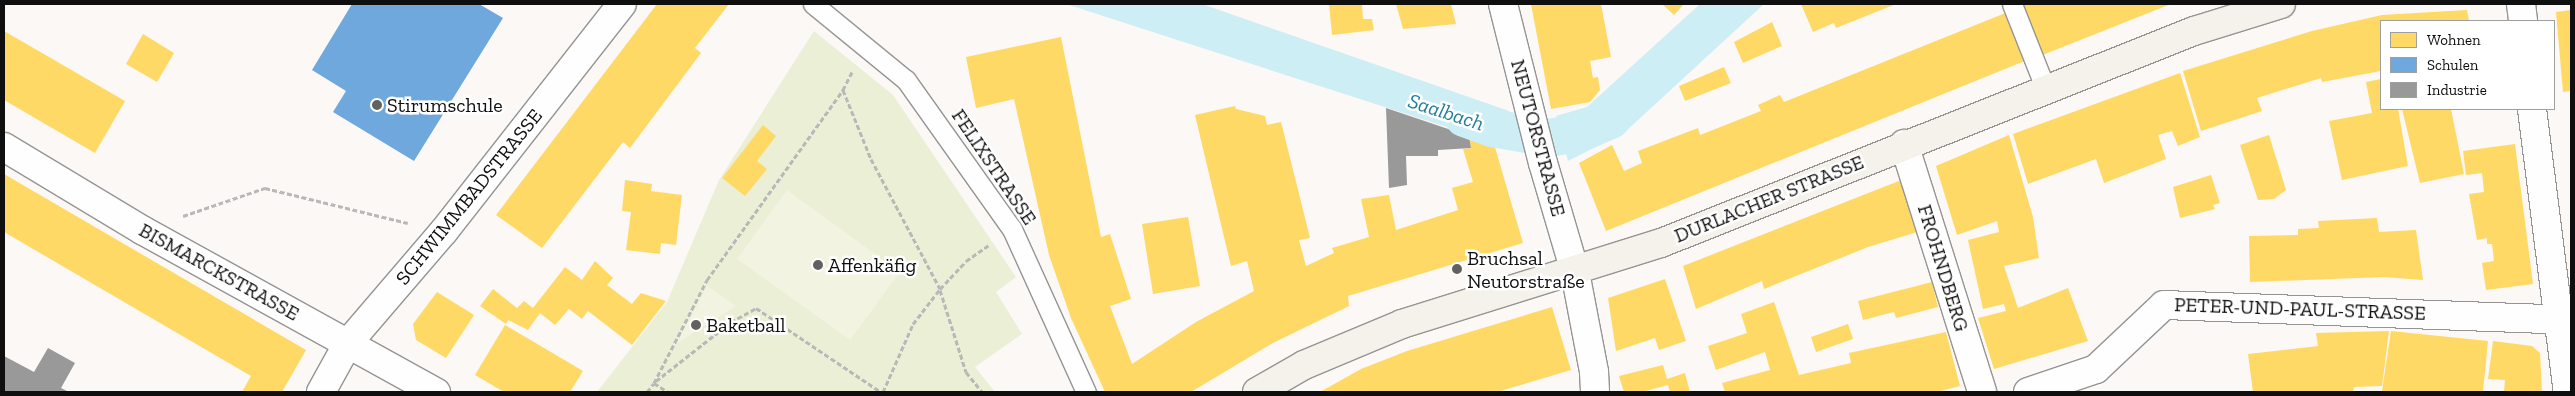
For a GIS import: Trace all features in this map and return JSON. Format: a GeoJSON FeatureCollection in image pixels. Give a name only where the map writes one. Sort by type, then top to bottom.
{"type":"FeatureCollection","features":[{"type":"Feature","properties":{"kind":"main road","name":"DURLACHER STRASSE"},"geometry":{"type":"LineString","coordinates":[[1258,392],[1304,365],[1402,324],[1575,272],[1742,213],[1904,144],[2194,31],[2281,4]]}},
{"type":"Feature","properties":{"kind":"street","name":"SCHWIMMBADSTRASSE"},"geometry":{"type":"LineString","coordinates":[[321,392],[348,343],[444,231],[622,4]]}},
{"type":"Feature","properties":{"kind":"street","name":"NEUTORSTRASSE"},"geometry":{"type":"LineString","coordinates":[[1503,4],[1542,163],[1575,272],[1594,372],[1595,392]]}},
{"type":"Feature","properties":{"kind":"street"},"geometry":{"type":"LineString","coordinates":[[2521,4],[2523,20]]}},
{"type":"Feature","properties":{"kind":"street"},"geometry":{"type":"LineString","coordinates":[[2532,110],[2566,319],[2568,392]]}},
{"type":"Feature","properties":{"kind":"street","name":"FROHNDBERG"},"geometry":{"type":"LineString","coordinates":[[1904,144],[1982,392]]}},
{"type":"Feature","properties":{"kind":"street","name":"BISMARCKSTRASSE"},"geometry":{"type":"LineString","coordinates":[[4,147],[142,230],[436,392]]}},
{"type":"Feature","properties":{"kind":"street","name":"PETER-UND-PAUL-STRASSE"},"geometry":{"type":"LineString","coordinates":[[2028,392],[2096,369],[2164,305],[2566,319]]}},
{"type":"Feature","properties":{"kind":"lane","name":"FELIXSTRASSE"},"geometry":{"type":"LineString","coordinates":[[813,4],[865,44],[906,80],[1012,229],[1086,392]]}},
{"type":"Feature","properties":{"kind":"lane"},"geometry":{"type":"LineString","coordinates":[[2012,4],[2046,90]]}},
{"type":"Feature","properties":{"kind":"path"},"geometry":{"type":"LineString","coordinates":[[647,392],[654,383],[707,280],[843,90],[865,44]]}},
{"type":"Feature","properties":{"kind":"path"},"geometry":{"type":"LineString","coordinates":[[843,90],[871,159],[940,289],[966,372],[982,392]]}},
{"type":"Feature","properties":{"kind":"path"},"geometry":{"type":"LineString","coordinates":[[142,230],[265,188],[444,231]]}},
{"type":"Feature","properties":{"kind":"path"},"geometry":{"type":"LineString","coordinates":[[654,383],[731,322],[756,308],[882,392],[913,324],[940,289],[966,262],[1012,229]]}},
{"type":"Feature","properties":{"kind":"path"},"geometry":{"type":"LineString","coordinates":[[654,383],[668,392]]}},
{"type":"Feature","properties":{"kind":"green space"},"geometry":{"type":"Polygon","coordinates":[[[814,31],[893,95],[1016,277],[996,292],[1022,334],[975,367],[995,392],[597,392],[667,302],[719,180],[814,31]]]}},
{"type":"Feature","properties":{"kind":"green space","name":"Affenkäfig"},"geometry":{"type":"Polygon","coordinates":[[[787,190],[900,272],[850,340],[737,259],[787,190]]]}},
{"type":"Feature","properties":{"kind":"green space","name":"Baketball"},"geometry":{"type":"Polygon","coordinates":[[[707,286],[736,306],[676,344],[707,286]]]}},
{"type":"Feature","properties":{"kind":"water"},"geometry":{"type":"Polygon","coordinates":[[[1066,4],[1202,4],[1509,111],[1518,150],[1066,4]]]}},
{"type":"Feature","properties":{"kind":"water"},"geometry":{"type":"Polygon","coordinates":[[[1700,4],[1764,4],[1625,132],[1568,161],[1556,116],[1587,107],[1700,4]]]}},
{"type":"Feature","properties":{"kind":"building: Wohnen"},"geometry":{"type":"Polygon","coordinates":[[[657,4],[729,4],[695,48],[701,53],[630,148],[623,142],[542,248],[496,215],[657,4]]]}},
{"type":"Feature","properties":{"kind":"building: Wohnen"},"geometry":{"type":"Polygon","coordinates":[[[1329,4],[1362,4],[1363,19],[1372,19],[1374,30],[1332,35],[1329,4]]]}},
{"type":"Feature","properties":{"kind":"building: Wohnen"},"geometry":{"type":"Polygon","coordinates":[[[1396,4],[1451,4],[1456,24],[1403,29],[1396,4]]]}},
{"type":"Feature","properties":{"kind":"building: Wohnen"},"geometry":{"type":"Polygon","coordinates":[[[1531,4],[1601,4],[1611,57],[1590,61],[1593,78],[1598,77],[1600,90],[1590,102],[1551,109],[1531,4]]]}},
{"type":"Feature","properties":{"kind":"building: Wohnen"},"geometry":{"type":"Polygon","coordinates":[[[1662,4],[1684,4],[1674,15],[1662,4]]]}},
{"type":"Feature","properties":{"kind":"building: Wohnen"},"geometry":{"type":"Polygon","coordinates":[[[1801,4],[1896,4],[1836,28],[1834,23],[1813,32],[1801,4]]]}},
{"type":"Feature","properties":{"kind":"building: Wohnen"},"geometry":{"type":"Polygon","coordinates":[[[2028,4],[2171,4],[2040,56],[2020,7],[2028,4]]]}},
{"type":"Feature","properties":{"kind":"building: Wohnen"},"geometry":{"type":"Polygon","coordinates":[[[2467,10],[2469,20],[2380,20],[2380,71],[2322,82],[2321,78],[2257,98],[2262,111],[2201,131],[2183,71],[2312,31],[2382,15],[2467,10]]]}},
{"type":"Feature","properties":{"kind":"building: Wohnen"},"geometry":{"type":"Polygon","coordinates":[[[2571,10],[2571,91],[2563,92],[2556,12],[2571,10]]]}},
{"type":"Feature","properties":{"kind":"building: Wohnen"},"geometry":{"type":"Polygon","coordinates":[[[2008,12],[2027,60],[1606,231],[1579,163],[1612,145],[1624,171],[1642,163],[1638,151],[1698,128],[1700,135],[1761,111],[1758,105],[1780,95],[1784,102],[2008,12]]]}},
{"type":"Feature","properties":{"kind":"building: Wohnen"},"geometry":{"type":"Polygon","coordinates":[[[1772,22],[1782,46],[1743,63],[1734,42],[1772,22]]]}},
{"type":"Feature","properties":{"kind":"building: Wohnen"},"geometry":{"type":"Polygon","coordinates":[[[4,31],[125,101],[95,153],[4,100],[4,31]]]}},
{"type":"Feature","properties":{"kind":"building: Wohnen"},"geometry":{"type":"Polygon","coordinates":[[[143,34],[174,53],[157,82],[126,64],[143,34]]]}},
{"type":"Feature","properties":{"kind":"building: Wohnen"},"geometry":{"type":"Polygon","coordinates":[[[1061,37],[1101,237],[1110,234],[1131,299],[1110,306],[1132,364],[1196,322],[1254,291],[1247,261],[1231,266],[1195,115],[1235,106],[1236,109],[1265,116],[1267,125],[1281,122],[1310,238],[1299,240],[1306,266],[1334,253],[1332,248],[1369,237],[1361,199],[1389,195],[1396,230],[1458,210],[1452,188],[1473,182],[1463,149],[1471,148],[1469,136],[1494,144],[1523,243],[1348,296],[1349,306],[1273,343],[1191,392],[1105,392],[1071,318],[1049,255],[1014,99],[976,108],[966,57],[1061,37]]]}},
{"type":"Feature","properties":{"kind":"building: Wohnen"},"geometry":{"type":"Polygon","coordinates":[[[1724,67],[1731,83],[1685,101],[1679,86],[1724,67]]]}},
{"type":"Feature","properties":{"kind":"building: Wohnen"},"geometry":{"type":"Polygon","coordinates":[[[2180,73],[2200,137],[2178,146],[2172,131],[2158,135],[2166,159],[2104,183],[2096,159],[2028,184],[2013,134],[2180,73]]]}},
{"type":"Feature","properties":{"kind":"building: Wohnen"},"geometry":{"type":"Polygon","coordinates":[[[2380,79],[2380,110],[2398,110],[2408,166],[2342,180],[2329,121],[2372,113],[2366,82],[2380,79]]]}},
{"type":"Feature","properties":{"kind":"building: Wohnen"},"geometry":{"type":"Polygon","coordinates":[[[2402,110],[2451,110],[2464,174],[2420,183],[2402,110]]]}},
{"type":"Feature","properties":{"kind":"building: Wohnen"},"geometry":{"type":"Polygon","coordinates":[[[763,125],[776,136],[757,161],[767,169],[745,196],[722,178],[763,125]]]}},
{"type":"Feature","properties":{"kind":"building: Wohnen"},"geometry":{"type":"Polygon","coordinates":[[[2009,135],[2033,217],[2039,258],[2004,266],[2018,308],[2068,288],[2088,341],[1994,369],[1978,318],[2006,311],[2004,304],[1983,309],[1968,240],[1999,232],[1997,221],[1957,235],[1936,166],[2009,135]]]}},
{"type":"Feature","properties":{"kind":"building: Wohnen"},"geometry":{"type":"Polygon","coordinates":[[[2269,135],[2286,190],[2274,199],[2258,200],[2240,145],[2269,135]]]}},
{"type":"Feature","properties":{"kind":"building: Wohnen"},"geometry":{"type":"Polygon","coordinates":[[[2515,144],[2533,284],[2486,290],[2482,263],[2494,261],[2492,244],[2487,244],[2487,238],[2477,240],[2469,194],[2484,192],[2482,173],[2466,175],[2463,151],[2515,144]]]}},
{"type":"Feature","properties":{"kind":"building: Wohnen"},"geometry":{"type":"Polygon","coordinates":[[[4,174],[306,350],[282,392],[242,392],[251,376],[4,232],[4,174]]]}},
{"type":"Feature","properties":{"kind":"building: Wohnen"},"geometry":{"type":"Polygon","coordinates":[[[2211,175],[2220,203],[2213,205],[2215,209],[2180,218],[2173,187],[2211,175]]]}},
{"type":"Feature","properties":{"kind":"building: Wohnen"},"geometry":{"type":"Polygon","coordinates":[[[1904,179],[1924,230],[1868,247],[1764,289],[1762,281],[1696,309],[1683,266],[1904,179]]]}},
{"type":"Feature","properties":{"kind":"building: Wohnen"},"geometry":{"type":"Polygon","coordinates":[[[625,180],[652,184],[651,191],[682,195],[676,245],[661,243],[660,254],[626,250],[631,212],[622,211],[625,180]]]}},
{"type":"Feature","properties":{"kind":"building: Wohnen"},"geometry":{"type":"Polygon","coordinates":[[[1188,217],[1200,286],[1153,294],[1142,224],[1188,217]]]}},
{"type":"Feature","properties":{"kind":"building: Wohnen"},"geometry":{"type":"Polygon","coordinates":[[[2377,218],[2379,232],[2416,230],[2423,280],[2384,277],[2250,282],[2249,236],[2298,235],[2298,229],[2319,228],[2318,221],[2377,218]]]}},
{"type":"Feature","properties":{"kind":"building: Wohnen"},"geometry":{"type":"Polygon","coordinates":[[[595,261],[613,278],[607,285],[632,304],[641,293],[666,301],[632,345],[588,311],[582,319],[569,309],[555,325],[540,313],[528,330],[508,320],[506,324],[480,306],[493,289],[517,308],[524,301],[533,308],[565,267],[582,280],[595,261]]]}},
{"type":"Feature","properties":{"kind":"building: Wohnen"},"geometry":{"type":"Polygon","coordinates":[[[1665,279],[1686,341],[1659,350],[1655,338],[1616,351],[1608,298],[1665,279]]]}},
{"type":"Feature","properties":{"kind":"building: Wohnen"},"geometry":{"type":"Polygon","coordinates":[[[1932,282],[1938,307],[1896,318],[1894,312],[1863,320],[1858,301],[1932,282]]]}},
{"type":"Feature","properties":{"kind":"building: Wohnen"},"geometry":{"type":"Polygon","coordinates":[[[437,292],[474,315],[446,358],[416,340],[413,324],[437,292]]]}},
{"type":"Feature","properties":{"kind":"building: Wohnen"},"geometry":{"type":"Polygon","coordinates":[[[1774,302],[1799,375],[1851,363],[1849,353],[1946,332],[1960,386],[1937,392],[1725,392],[1722,383],[1770,370],[1765,352],[1716,370],[1708,346],[1747,333],[1741,314],[1774,302]]]}},
{"type":"Feature","properties":{"kind":"building: Wohnen"},"geometry":{"type":"Polygon","coordinates":[[[1552,307],[1571,370],[1497,392],[1320,392],[1361,369],[1407,351],[1552,307]]]}},
{"type":"Feature","properties":{"kind":"building: Wohnen"},"geometry":{"type":"Polygon","coordinates":[[[1848,324],[1853,339],[1816,352],[1811,337],[1848,324]]]}},
{"type":"Feature","properties":{"kind":"building: Wohnen"},"geometry":{"type":"Polygon","coordinates":[[[505,325],[583,371],[570,392],[504,392],[475,375],[505,325]]]}},
{"type":"Feature","properties":{"kind":"building: Wohnen"},"geometry":{"type":"Polygon","coordinates":[[[2389,331],[2382,386],[2354,387],[2353,392],[2253,392],[2248,354],[2318,346],[2316,333],[2389,331]]]}},
{"type":"Feature","properties":{"kind":"building: Wohnen"},"geometry":{"type":"Polygon","coordinates":[[[2391,331],[2488,341],[2483,392],[2382,391],[2391,331]]]}},
{"type":"Feature","properties":{"kind":"building: Wohnen"},"geometry":{"type":"Polygon","coordinates":[[[2493,341],[2532,346],[2540,353],[2542,392],[2504,392],[2505,380],[2488,379],[2493,341]]]}},
{"type":"Feature","properties":{"kind":"building: Wohnen"},"geometry":{"type":"Polygon","coordinates":[[[1663,365],[1667,379],[1685,373],[1690,392],[1670,392],[1668,385],[1642,392],[1624,392],[1619,376],[1663,365]]]}},
{"type":"Feature","properties":{"kind":"building: Schulen"},"geometry":{"type":"Polygon","coordinates":[[[352,4],[479,4],[503,18],[414,161],[333,112],[346,91],[312,70],[352,4]]]}},
{"type":"Feature","properties":{"kind":"building: Industrie"},"geometry":{"type":"Polygon","coordinates":[[[1386,108],[1469,136],[1471,148],[1438,150],[1438,156],[1406,156],[1407,185],[1389,188],[1386,108]]]}},
{"type":"Feature","properties":{"kind":"building: Industrie"},"geometry":{"type":"Polygon","coordinates":[[[48,348],[75,363],[61,388],[69,392],[4,392],[4,356],[34,372],[48,348]]]}},
{"type":"Feature","properties":{"kind":"waterway","name":"Saalbach"},"geometry":{"type":"LineString","coordinates":[[1464,118],[1492,128],[1548,138],[1580,133],[1611,120]]}},
{"type":"Feature","properties":{"kind":"place","name":"Stirumschule"},"geometry":{"type":"Point","coordinates":[377,105]}},
{"type":"Feature","properties":{"kind":"place","name":"Affenkäfig"},"geometry":{"type":"Point","coordinates":[818,265]}},
{"type":"Feature","properties":{"kind":"place","name":"Bruchsal Neutorstraße"},"geometry":{"type":"Point","coordinates":[1457,269]}},
{"type":"Feature","properties":{"kind":"place","name":"Baketball"},"geometry":{"type":"Point","coordinates":[696,325]}}]}
